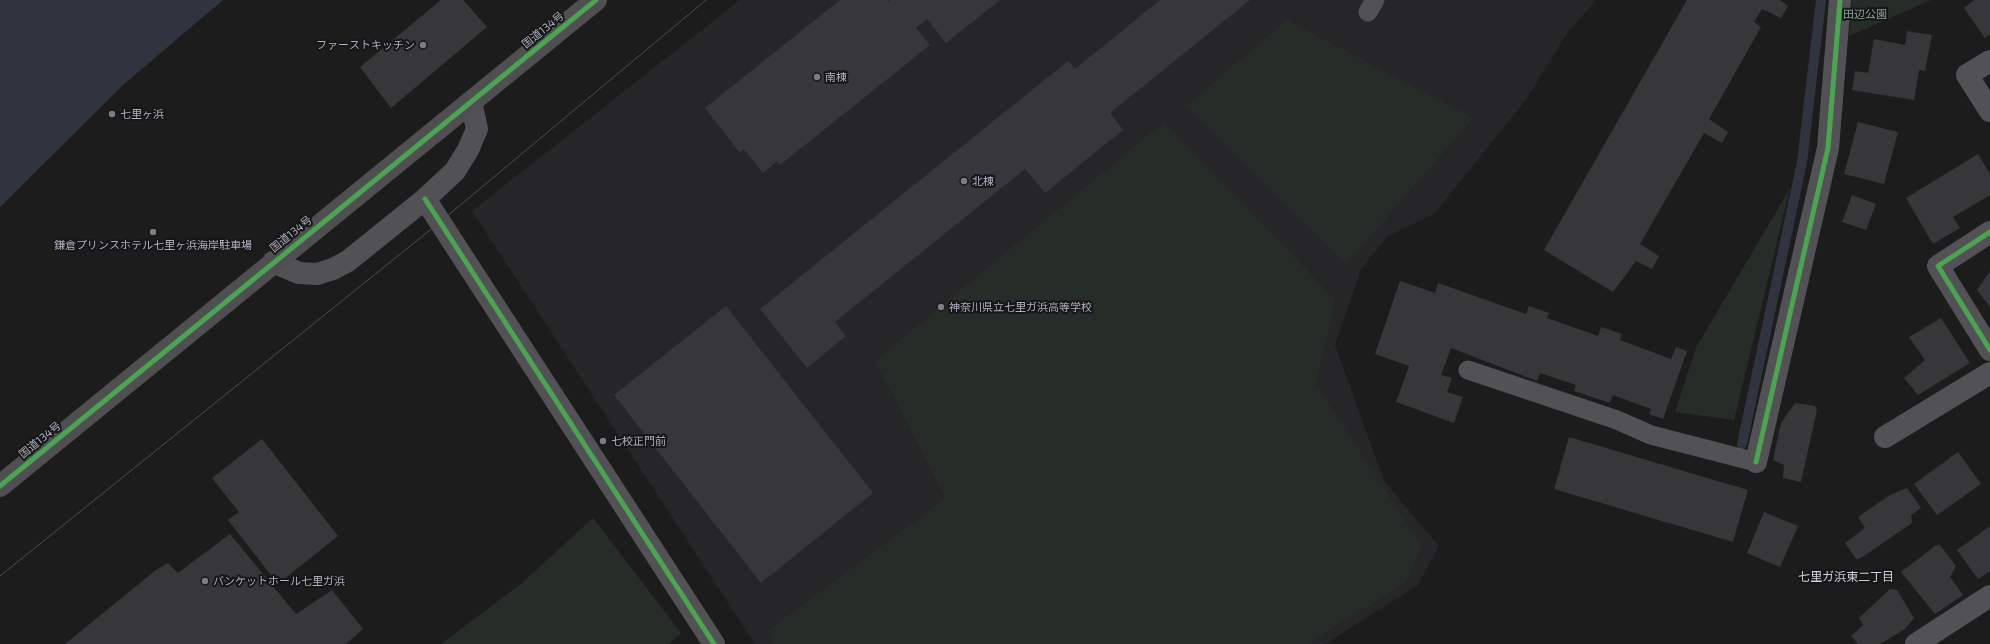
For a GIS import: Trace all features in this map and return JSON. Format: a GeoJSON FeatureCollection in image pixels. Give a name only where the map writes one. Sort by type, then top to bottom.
{"type":"FeatureCollection","features":[{"type":"Feature","properties":{"kind":"highway","name":"国道134号"},"geometry":{"type":"LineString","coordinates":[[0,486],[596,0]]}},
{"type":"Feature","properties":{"kind":"street"},"geometry":{"type":"LineString","coordinates":[[1756,462],[1828,148],[1840,0]]}},
{"type":"Feature","properties":{"kind":"street"},"geometry":{"type":"LineString","coordinates":[[1990,61],[1967,75],[1990,111]]}},
{"type":"Feature","properties":{"kind":"street"},"geometry":{"type":"LineString","coordinates":[[273,262],[299,273],[317,274],[333,270],[348,261],[425,199],[455,171],[468,150],[476,129],[471,102]]}},
{"type":"Feature","properties":{"kind":"street"},"geometry":{"type":"LineString","coordinates":[[425,199],[714,644]]}},
{"type":"Feature","properties":{"kind":"street"},"geometry":{"type":"LineString","coordinates":[[1990,232],[1938,266],[1990,350]]}},
{"type":"Feature","properties":{"kind":"street"},"geometry":{"type":"LineString","coordinates":[[1886,437],[1990,373]]}},
{"type":"Feature","properties":{"kind":"street"},"geometry":{"type":"LineString","coordinates":[[1916,644],[1990,596]]}},
{"type":"Feature","properties":{"kind":"lane"},"geometry":{"type":"LineString","coordinates":[[1468,370],[1617,420],[1651,435],[1756,462]]}},
{"type":"Feature","properties":{"kind":"shaded area"},"geometry":{"type":"Polygon","coordinates":[[[0,0],[223,0],[123,85],[0,207],[0,0]]]}},
{"type":"Feature","properties":{"kind":"shaded area","name":"神奈川県立七里ガ浜高等学校"},"geometry":{"type":"Polygon","coordinates":[[[740,0],[1596,0],[1568,32],[1525,101],[1434,214],[1388,236],[1361,269],[1335,345],[1384,481],[1439,546],[1418,585],[1325,644],[755,644],[472,211],[740,0]]]}},
{"type":"Feature","properties":{"kind":"green space","name":"田辺公園"},"geometry":{"type":"Polygon","coordinates":[[[1852,0],[1931,0],[1849,36],[1852,0]]]}},
{"type":"Feature","properties":{"kind":"green space"},"geometry":{"type":"Polygon","coordinates":[[[1287,20],[1473,118],[1346,264],[1186,106],[1287,20]]]}},
{"type":"Feature","properties":{"kind":"green space"},"geometry":{"type":"Polygon","coordinates":[[[1164,122],[1335,300],[1316,385],[1422,546],[1405,583],[1307,644],[773,644],[766,632],[946,498],[875,361],[1164,122]]]}},
{"type":"Feature","properties":{"kind":"green space"},"geometry":{"type":"Polygon","coordinates":[[[1790,188],[1734,420],[1675,412],[1696,348],[1790,188]]]}},
{"type":"Feature","properties":{"kind":"green space"},"geometry":{"type":"Polygon","coordinates":[[[593,518],[681,633],[668,644],[441,644],[522,583],[593,518]]]}},
{"type":"Feature","properties":{"kind":"building"},"geometry":{"type":"Polygon","coordinates":[[[441,0],[463,0],[487,27],[391,108],[360,67],[441,0]]]}},
{"type":"Feature","properties":{"kind":"building","name":"南棟"},"geometry":{"type":"Polygon","coordinates":[[[840,0],[887,0],[888,2],[890,0],[1000,0],[946,43],[927,19],[916,28],[930,45],[780,165],[777,161],[763,173],[744,149],[740,153],[705,108],[840,0]]]}},
{"type":"Feature","properties":{"kind":"building","name":"北棟"},"geometry":{"type":"Polygon","coordinates":[[[1160,0],[1250,0],[1110,113],[1123,130],[1045,193],[1025,169],[835,322],[846,336],[807,368],[760,309],[1068,61],[1075,69],[1160,0]]]}},
{"type":"Feature","properties":{"kind":"building"},"geometry":{"type":"Polygon","coordinates":[[[1687,0],[1780,0],[1788,6],[1781,18],[1762,9],[1754,22],[1761,27],[1709,119],[1728,132],[1722,143],[1704,133],[1640,244],[1659,256],[1652,269],[1636,261],[1613,292],[1544,250],[1687,0]]]}},
{"type":"Feature","properties":{"kind":"building"},"geometry":{"type":"Polygon","coordinates":[[[1974,0],[1990,0],[1990,34],[1985,38],[1964,8],[1974,0]]]}},
{"type":"Feature","properties":{"kind":"building"},"geometry":{"type":"Polygon","coordinates":[[[1907,31],[1932,35],[1925,71],[1919,70],[1914,100],[1852,90],[1855,71],[1868,73],[1874,39],[1905,45],[1907,31]]]}},
{"type":"Feature","properties":{"kind":"building"},"geometry":{"type":"Polygon","coordinates":[[[1858,122],[1898,132],[1884,184],[1844,174],[1858,122]]]}},
{"type":"Feature","properties":{"kind":"building"},"geometry":{"type":"Polygon","coordinates":[[[1978,154],[1990,174],[1990,195],[1953,217],[1960,228],[1933,244],[1906,198],[1978,154]]]}},
{"type":"Feature","properties":{"kind":"building"},"geometry":{"type":"Polygon","coordinates":[[[1852,195],[1876,204],[1866,230],[1842,222],[1852,195]]]}},
{"type":"Feature","properties":{"kind":"building"},"geometry":{"type":"Polygon","coordinates":[[[1990,271],[1990,307],[1977,290],[1990,271]]]}},
{"type":"Feature","properties":{"kind":"building"},"geometry":{"type":"Polygon","coordinates":[[[1400,281],[1435,293],[1438,283],[1526,314],[1529,306],[1549,313],[1547,318],[1598,336],[1601,327],[1622,334],[1620,340],[1671,359],[1676,347],[1687,351],[1663,419],[1649,414],[1651,409],[1613,395],[1610,403],[1574,391],[1576,385],[1540,373],[1537,381],[1451,348],[1441,375],[1452,378],[1447,392],[1463,397],[1454,423],[1396,402],[1409,366],[1375,354],[1400,281]]]}},
{"type":"Feature","properties":{"kind":"building"},"geometry":{"type":"Polygon","coordinates":[[[726,306],[873,493],[761,583],[614,395],[726,306]]]}},
{"type":"Feature","properties":{"kind":"building"},"geometry":{"type":"Polygon","coordinates":[[[1941,318],[1970,363],[1918,395],[1904,378],[1925,360],[1909,337],[1941,318]]]}},
{"type":"Feature","properties":{"kind":"building"},"geometry":{"type":"Polygon","coordinates":[[[1795,403],[1815,406],[1817,410],[1801,482],[1783,478],[1784,465],[1773,460],[1781,423],[1795,403]]]}},
{"type":"Feature","properties":{"kind":"building"},"geometry":{"type":"Polygon","coordinates":[[[1569,437],[1748,490],[1733,542],[1554,489],[1569,437]]]}},
{"type":"Feature","properties":{"kind":"building"},"geometry":{"type":"Polygon","coordinates":[[[262,439],[338,536],[278,584],[228,520],[239,512],[212,478],[262,439]]]}},
{"type":"Feature","properties":{"kind":"building"},"geometry":{"type":"Polygon","coordinates":[[[1958,452],[1981,484],[1937,515],[1914,484],[1958,452]]]}},
{"type":"Feature","properties":{"kind":"building"},"geometry":{"type":"Polygon","coordinates":[[[1907,488],[1921,508],[1911,515],[1912,523],[1861,558],[1856,559],[1845,543],[1865,528],[1858,517],[1890,495],[1907,488]]]}},
{"type":"Feature","properties":{"kind":"building"},"geometry":{"type":"Polygon","coordinates":[[[1764,512],[1798,526],[1780,567],[1747,553],[1764,512]]]}},
{"type":"Feature","properties":{"kind":"building"},"geometry":{"type":"Polygon","coordinates":[[[1990,526],[1990,571],[1978,579],[1957,550],[1990,526]]]}},
{"type":"Feature","properties":{"kind":"building","name":"バンケットホール七里ガ浜"},"geometry":{"type":"Polygon","coordinates":[[[230,534],[296,614],[332,590],[363,629],[346,644],[65,644],[156,570],[168,563],[178,573],[230,534]]]}},
{"type":"Feature","properties":{"kind":"building"},"geometry":{"type":"Polygon","coordinates":[[[1940,545],[1956,566],[1950,577],[1963,595],[1935,614],[1901,572],[1935,546],[1940,545]]]}},
{"type":"Feature","properties":{"kind":"building"},"geometry":{"type":"Polygon","coordinates":[[[1890,589],[1897,590],[1914,618],[1905,629],[1880,644],[1858,644],[1851,636],[1863,625],[1859,618],[1890,589]]]}},
{"type":"Feature","properties":{"kind":"waterway"},"geometry":{"type":"LineString","coordinates":[[1742,444],[1802,162],[1821,0]]}},
{"type":"Feature","properties":{"kind":"tram line"},"geometry":{"type":"LineString","coordinates":[[0,576],[440,222],[706,0]]}},
{"type":"Feature","properties":{"kind":"cycle path"},"geometry":{"type":"LineString","coordinates":[[0,486],[596,0]]}},
{"type":"Feature","properties":{"kind":"cycle path"},"geometry":{"type":"LineString","coordinates":[[1756,462],[1828,148],[1840,0]]}},
{"type":"Feature","properties":{"kind":"cycle path"},"geometry":{"type":"LineString","coordinates":[[425,199],[714,644]]}},
{"type":"Feature","properties":{"kind":"cycle path"},"geometry":{"type":"LineString","coordinates":[[1990,232],[1938,266],[1990,350]]}},
{"type":"Feature","properties":{"kind":"place","name":"ファーストキッチン"},"geometry":{"type":"Point","coordinates":[423,45]}},
{"type":"Feature","properties":{"kind":"place","name":"南棟"},"geometry":{"type":"Point","coordinates":[817,77]}},
{"type":"Feature","properties":{"kind":"place","name":"七里ヶ浜"},"geometry":{"type":"Point","coordinates":[112,114]}},
{"type":"Feature","properties":{"kind":"place","name":"北棟"},"geometry":{"type":"Point","coordinates":[964,181]}},
{"type":"Feature","properties":{"kind":"place","name":"鎌倉プリンスホテル七里ヶ浜海岸駐車場"},"geometry":{"type":"Point","coordinates":[153,232]}},
{"type":"Feature","properties":{"kind":"place","name":"神奈川県立七里ガ浜高等学校"},"geometry":{"type":"Point","coordinates":[941,307]}},
{"type":"Feature","properties":{"kind":"place","name":"七校正門前"},"geometry":{"type":"Point","coordinates":[603,441]}},
{"type":"Feature","properties":{"kind":"place","name":"バンケットホール七里ガ浜"},"geometry":{"type":"Point","coordinates":[205,581]}},
{"type":"Feature","properties":{"kind":"district","name":"七里ガ浜東二丁目"},"geometry":{"type":"Point","coordinates":[1846,577]}}]}
